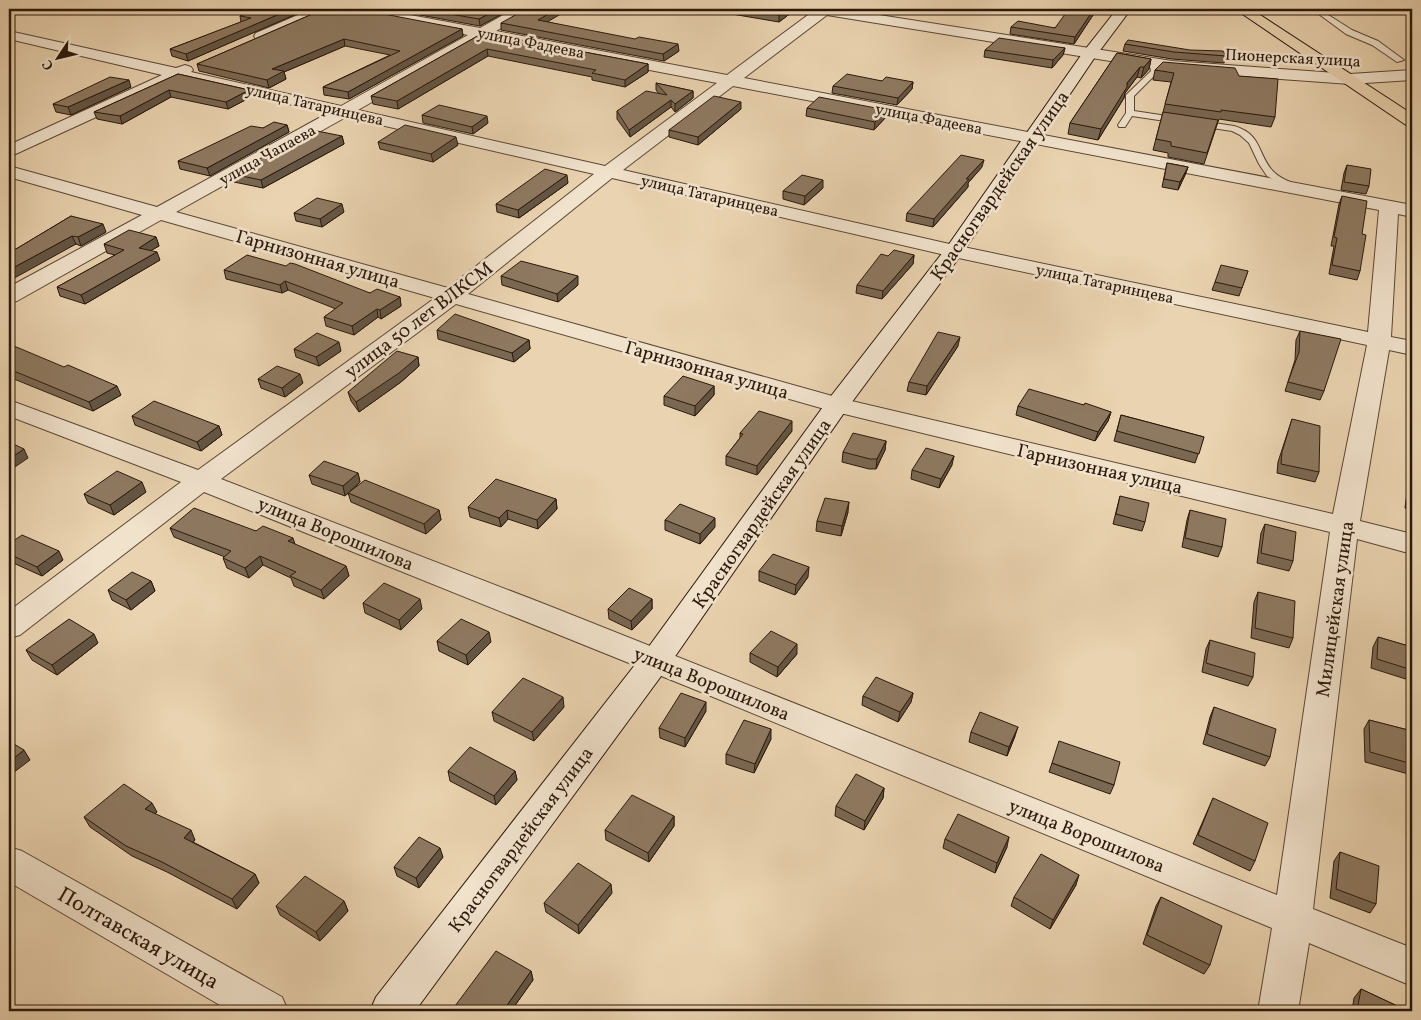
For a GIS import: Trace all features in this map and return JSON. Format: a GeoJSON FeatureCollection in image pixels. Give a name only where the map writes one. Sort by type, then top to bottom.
{"type":"FeatureCollection","features":[{"type":"Feature","properties":{"kind":"main road"},"geometry":{"type":"LineString","coordinates":[[1242,9],[1412,121]]}},
{"type":"Feature","properties":{"kind":"street"},"geometry":{"type":"LineString","coordinates":[[251,41],[323,9]]}},
{"type":"Feature","properties":{"kind":"street","name":"улица Фадеева"},"geometry":{"type":"LineString","coordinates":[[357,9],[1400,209]]}},
{"type":"Feature","properties":{"kind":"street","name":"улица Чапаева"},"geometry":{"type":"LineString","coordinates":[[9,296],[524,9]]}},
{"type":"Feature","properties":{"kind":"street","name":"Пионерская улица"},"geometry":{"type":"LineString","coordinates":[[822,9],[1152,64],[1214,71],[1350,79],[1412,75]]}},
{"type":"Feature","properties":{"kind":"street","name":"улица 50 лет ВЛКСМ"},"geometry":{"type":"LineString","coordinates":[[9,627],[202,480],[451,297],[608,172],[822,9]]}},
{"type":"Feature","properties":{"kind":"street","name":"Красногвардейская улица"},"geometry":{"type":"LineString","coordinates":[[390,1011],[656,660],[838,405],[954,251],[1089,54],[1124,9]]}},
{"type":"Feature","properties":{"kind":"street","name":"улица Татаринцева"},"geometry":{"type":"LineString","coordinates":[[9,35],[954,251],[1412,348]]}},
{"type":"Feature","properties":{"kind":"street"},"geometry":{"type":"LineString","coordinates":[[9,152],[197,65]]}},
{"type":"Feature","properties":{"kind":"street","name":"Гарнизонная улица"},"geometry":{"type":"LineString","coordinates":[[9,170],[451,297],[838,405],[1345,526],[1412,544]]}},
{"type":"Feature","properties":{"kind":"street","name":"Милицейская улица"},"geometry":{"type":"LineString","coordinates":[[1278,1011],[1293,919],[1345,526],[1379,341],[1400,209]]}},
{"type":"Feature","properties":{"kind":"street","name":"улица Ворошилова"},"geometry":{"type":"LineString","coordinates":[[9,407],[202,480],[656,660],[1412,967]]}},
{"type":"Feature","properties":{"kind":"street","name":"Полтавская улица"},"geometry":{"type":"LineString","coordinates":[[9,863],[268,1011]]}},
{"type":"Feature","properties":{"kind":"lane"},"geometry":{"type":"LineString","coordinates":[[1315,9],[1349,32],[1375,43],[1400,60]]}},
{"type":"Feature","properties":{"kind":"lane"},"geometry":{"type":"LineString","coordinates":[[1122,125],[1130,112],[1130,96],[1155,71],[1152,64]]}},
{"type":"Feature","properties":{"kind":"lane"},"geometry":{"type":"LineString","coordinates":[[1130,112],[1234,129],[1245,133],[1252,138],[1271,175],[1301,190]]}},
{"type":"Feature","properties":{"kind":"building"},"geometry":{"type":"Polygon","coordinates":[[[258,9],[291,9],[186,54],[170,49],[251,18],[240,16],[258,9]]]}},
{"type":"Feature","properties":{"kind":"building"},"geometry":{"type":"Polygon","coordinates":[[[324,9],[358,9],[462,29],[348,92],[323,87],[400,51],[344,39],[272,69],[284,71],[267,80],[197,64],[324,9]]]}},
{"type":"Feature","properties":{"kind":"building"},"geometry":{"type":"Polygon","coordinates":[[[421,9],[498,9],[479,19],[421,9]]]}},
{"type":"Feature","properties":{"kind":"building"},"geometry":{"type":"Polygon","coordinates":[[[526,9],[557,9],[538,20],[635,39],[639,37],[678,44],[663,54],[501,23],[526,9]]]}},
{"type":"Feature","properties":{"kind":"building"},"geometry":{"type":"Polygon","coordinates":[[[741,9],[788,9],[779,15],[741,9]]]}},
{"type":"Feature","properties":{"kind":"building"},"geometry":{"type":"Polygon","coordinates":[[[1094,9],[1075,37],[1011,27],[1018,21],[1055,28],[1068,10],[1094,9]]]}},
{"type":"Feature","properties":{"kind":"building"},"geometry":{"type":"Polygon","coordinates":[[[483,33],[648,64],[625,80],[592,73],[596,70],[487,49],[397,101],[371,96],[483,33]]]}},
{"type":"Feature","properties":{"kind":"building"},"geometry":{"type":"Polygon","coordinates":[[[999,38],[1065,48],[1053,60],[985,50],[999,38]]]}},
{"type":"Feature","properties":{"kind":"building"},"geometry":{"type":"Polygon","coordinates":[[[1128,40],[1190,50],[1223,51],[1226,56],[1174,52],[1125,44],[1128,40]]]}},
{"type":"Feature","properties":{"kind":"building"},"geometry":{"type":"Polygon","coordinates":[[[1117,53],[1151,59],[1144,67],[1140,67],[1127,83],[1127,87],[1101,129],[1070,123],[1117,53]]]}},
{"type":"Feature","properties":{"kind":"building"},"geometry":{"type":"Polygon","coordinates":[[[1163,62],[1235,68],[1239,76],[1278,79],[1275,117],[1165,104],[1174,73],[1155,70],[1163,62]]]}},
{"type":"Feature","properties":{"kind":"building"},"geometry":{"type":"Polygon","coordinates":[[[178,74],[249,90],[226,102],[169,90],[120,116],[94,112],[178,74]]]}},
{"type":"Feature","properties":{"kind":"building"},"geometry":{"type":"Polygon","coordinates":[[[847,74],[882,81],[886,77],[913,82],[898,98],[833,86],[847,74]]]}},
{"type":"Feature","properties":{"kind":"building"},"geometry":{"type":"Polygon","coordinates":[[[110,77],[129,80],[68,107],[53,104],[110,77]]]}},
{"type":"Feature","properties":{"kind":"building"},"geometry":{"type":"Polygon","coordinates":[[[656,83],[693,91],[675,104],[671,100],[629,130],[617,111],[646,91],[667,95],[656,83]]]}},
{"type":"Feature","properties":{"kind":"building"},"geometry":{"type":"Polygon","coordinates":[[[714,96],[741,102],[698,137],[669,130],[714,96]]]}},
{"type":"Feature","properties":{"kind":"building"},"geometry":{"type":"Polygon","coordinates":[[[819,97],[886,110],[875,122],[807,108],[819,97]]]}},
{"type":"Feature","properties":{"kind":"building"},"geometry":{"type":"Polygon","coordinates":[[[439,105],[487,116],[472,127],[422,115],[439,105]]]}},
{"type":"Feature","properties":{"kind":"building"},"geometry":{"type":"Polygon","coordinates":[[[1163,112],[1218,120],[1207,153],[1171,146],[1171,142],[1156,139],[1163,112]]]}},
{"type":"Feature","properties":{"kind":"building"},"geometry":{"type":"Polygon","coordinates":[[[274,122],[287,125],[207,168],[178,161],[251,126],[263,128],[274,122]]]}},
{"type":"Feature","properties":{"kind":"building"},"geometry":{"type":"Polygon","coordinates":[[[405,125],[456,137],[431,154],[378,142],[405,125]]]}},
{"type":"Feature","properties":{"kind":"building"},"geometry":{"type":"Polygon","coordinates":[[[312,130],[342,136],[261,180],[232,174],[312,130]]]}},
{"type":"Feature","properties":{"kind":"building"},"geometry":{"type":"Polygon","coordinates":[[[961,155],[984,160],[934,219],[907,213],[961,155]]]}},
{"type":"Feature","properties":{"kind":"building"},"geometry":{"type":"Polygon","coordinates":[[[1167,163],[1188,167],[1180,182],[1164,179],[1167,163]]]}},
{"type":"Feature","properties":{"kind":"building"},"geometry":{"type":"Polygon","coordinates":[[[1347,165],[1371,169],[1369,186],[1344,182],[1347,165]]]}},
{"type":"Feature","properties":{"kind":"building"},"geometry":{"type":"Polygon","coordinates":[[[545,169],[567,175],[518,210],[496,204],[545,169]]]}},
{"type":"Feature","properties":{"kind":"building"},"geometry":{"type":"Polygon","coordinates":[[[802,175],[823,180],[805,196],[783,191],[802,175]]]}},
{"type":"Feature","properties":{"kind":"building"},"geometry":{"type":"Polygon","coordinates":[[[1342,196],[1367,201],[1362,234],[1366,235],[1360,271],[1332,265],[1337,238],[1334,237],[1342,196]]]}},
{"type":"Feature","properties":{"kind":"building"},"geometry":{"type":"Polygon","coordinates":[[[317,198],[342,204],[320,219],[294,213],[317,198]]]}},
{"type":"Feature","properties":{"kind":"building"},"geometry":{"type":"Polygon","coordinates":[[[71,216],[103,224],[78,237],[72,236],[9,270],[9,250],[12,248],[16,249],[71,216]]]}},
{"type":"Feature","properties":{"kind":"building"},"geometry":{"type":"Polygon","coordinates":[[[129,230],[156,237],[139,248],[157,252],[81,295],[57,287],[124,250],[104,244],[129,230]]]}},
{"type":"Feature","properties":{"kind":"building"},"geometry":{"type":"Polygon","coordinates":[[[894,250],[914,255],[883,291],[857,285],[881,254],[888,256],[894,250]]]}},
{"type":"Feature","properties":{"kind":"building"},"geometry":{"type":"Polygon","coordinates":[[[247,255],[286,266],[290,263],[295,264],[370,293],[377,289],[400,297],[380,310],[377,309],[352,326],[324,317],[343,303],[285,281],[280,285],[224,270],[247,255]]]}},
{"type":"Feature","properties":{"kind":"building"},"geometry":{"type":"Polygon","coordinates":[[[521,261],[578,276],[557,294],[501,276],[521,261]]]}},
{"type":"Feature","properties":{"kind":"building"},"geometry":{"type":"Polygon","coordinates":[[[1221,265],[1248,271],[1242,288],[1215,282],[1221,265]]]}},
{"type":"Feature","properties":{"kind":"building"},"geometry":{"type":"Polygon","coordinates":[[[455,314],[529,340],[512,353],[437,330],[455,314]]]}},
{"type":"Feature","properties":{"kind":"building"},"geometry":{"type":"Polygon","coordinates":[[[1300,331],[1341,339],[1324,391],[1288,382],[1299,352],[1300,331]]]}},
{"type":"Feature","properties":{"kind":"building"},"geometry":{"type":"Polygon","coordinates":[[[938,332],[960,337],[927,386],[909,382],[938,332]]]}},
{"type":"Feature","properties":{"kind":"building"},"geometry":{"type":"Polygon","coordinates":[[[317,333],[339,342],[316,357],[294,349],[317,333]]]}},
{"type":"Feature","properties":{"kind":"building"},"geometry":{"type":"Polygon","coordinates":[[[14,346],[64,367],[68,365],[117,386],[89,402],[9,369],[9,348],[14,346]]]}},
{"type":"Feature","properties":{"kind":"building"},"geometry":{"type":"Polygon","coordinates":[[[397,351],[418,357],[399,373],[356,402],[348,392],[397,351]]]}},
{"type":"Feature","properties":{"kind":"building"},"geometry":{"type":"Polygon","coordinates":[[[277,366],[300,374],[282,388],[258,379],[277,366]]]}},
{"type":"Feature","properties":{"kind":"building"},"geometry":{"type":"Polygon","coordinates":[[[683,376],[714,386],[695,406],[664,396],[683,376]]]}},
{"type":"Feature","properties":{"kind":"building"},"geometry":{"type":"Polygon","coordinates":[[[1029,389],[1084,405],[1085,403],[1111,412],[1098,432],[1018,406],[1029,389]]]}},
{"type":"Feature","properties":{"kind":"building"},"geometry":{"type":"Polygon","coordinates":[[[154,401],[219,426],[197,442],[132,416],[154,401]]]}},
{"type":"Feature","properties":{"kind":"building"},"geometry":{"type":"Polygon","coordinates":[[[759,411],[792,421],[757,466],[726,456],[743,434],[740,433],[759,411]]]}},
{"type":"Feature","properties":{"kind":"building"},"geometry":{"type":"Polygon","coordinates":[[[1121,415],[1204,437],[1199,454],[1117,431],[1121,415]]]}},
{"type":"Feature","properties":{"kind":"building"},"geometry":{"type":"Polygon","coordinates":[[[1292,419],[1320,426],[1319,472],[1281,464],[1282,452],[1292,419]]]}},
{"type":"Feature","properties":{"kind":"building"},"geometry":{"type":"Polygon","coordinates":[[[853,433],[886,441],[877,459],[843,452],[853,433]]]}},
{"type":"Feature","properties":{"kind":"building"},"geometry":{"type":"Polygon","coordinates":[[[9,442],[24,449],[9,459],[9,442]]]}},
{"type":"Feature","properties":{"kind":"building"},"geometry":{"type":"Polygon","coordinates":[[[926,448],[954,456],[941,479],[912,470],[926,448]]]}},
{"type":"Feature","properties":{"kind":"building"},"geometry":{"type":"Polygon","coordinates":[[[324,461],[358,473],[343,486],[309,475],[324,461]]]}},
{"type":"Feature","properties":{"kind":"building"},"geometry":{"type":"Polygon","coordinates":[[[117,471],[142,482],[110,505],[84,494],[117,471]]]}},
{"type":"Feature","properties":{"kind":"building"},"geometry":{"type":"Polygon","coordinates":[[[1412,478],[1412,499],[1410,499],[1412,478]]]}},
{"type":"Feature","properties":{"kind":"building"},"geometry":{"type":"Polygon","coordinates":[[[496,479],[556,499],[537,520],[507,510],[499,518],[468,507],[496,479]]]}},
{"type":"Feature","properties":{"kind":"building"},"geometry":{"type":"Polygon","coordinates":[[[365,480],[439,510],[424,524],[348,493],[365,480]]]}},
{"type":"Feature","properties":{"kind":"building"},"geometry":{"type":"Polygon","coordinates":[[[1120,496],[1149,503],[1145,522],[1116,514],[1120,496]]]}},
{"type":"Feature","properties":{"kind":"building"},"geometry":{"type":"Polygon","coordinates":[[[825,498],[849,502],[842,526],[817,521],[825,498]]]}},
{"type":"Feature","properties":{"kind":"building"},"geometry":{"type":"Polygon","coordinates":[[[680,504],[715,518],[700,534],[665,520],[680,504]]]}},
{"type":"Feature","properties":{"kind":"building"},"geometry":{"type":"Polygon","coordinates":[[[194,508],[256,531],[263,526],[293,538],[288,541],[346,566],[321,590],[290,576],[296,572],[260,556],[245,568],[223,558],[231,551],[170,528],[194,508]]]}},
{"type":"Feature","properties":{"kind":"building"},"geometry":{"type":"Polygon","coordinates":[[[1190,510],[1226,519],[1222,547],[1185,538],[1190,510]]]}},
{"type":"Feature","properties":{"kind":"building"},"geometry":{"type":"Polygon","coordinates":[[[1265,524],[1296,532],[1293,561],[1261,553],[1265,524]]]}},
{"type":"Feature","properties":{"kind":"building"},"geometry":{"type":"Polygon","coordinates":[[[22,535],[59,551],[37,567],[9,554],[9,544],[22,535]]]}},
{"type":"Feature","properties":{"kind":"building"},"geometry":{"type":"Polygon","coordinates":[[[773,554],[809,567],[796,585],[759,571],[773,554]]]}},
{"type":"Feature","properties":{"kind":"building"},"geometry":{"type":"Polygon","coordinates":[[[132,572],[151,581],[126,600],[108,590],[132,572]]]}},
{"type":"Feature","properties":{"kind":"building"},"geometry":{"type":"Polygon","coordinates":[[[384,583],[420,599],[399,620],[363,603],[384,583]]]}},
{"type":"Feature","properties":{"kind":"building"},"geometry":{"type":"Polygon","coordinates":[[[629,588],[652,599],[631,621],[608,609],[629,588]]]}},
{"type":"Feature","properties":{"kind":"building"},"geometry":{"type":"Polygon","coordinates":[[[1258,592],[1295,601],[1293,638],[1255,628],[1258,592]]]}},
{"type":"Feature","properties":{"kind":"building"},"geometry":{"type":"Polygon","coordinates":[[[69,619],[94,634],[52,665],[26,650],[69,619]]]}},
{"type":"Feature","properties":{"kind":"building"},"geometry":{"type":"Polygon","coordinates":[[[461,619],[489,632],[466,655],[437,641],[461,619]]]}},
{"type":"Feature","properties":{"kind":"building"},"geometry":{"type":"Polygon","coordinates":[[[771,631],[797,644],[778,667],[750,653],[771,631]]]}},
{"type":"Feature","properties":{"kind":"building"},"geometry":{"type":"Polygon","coordinates":[[[1378,637],[1412,647],[1412,670],[1377,659],[1378,637]]]}},
{"type":"Feature","properties":{"kind":"building"},"geometry":{"type":"Polygon","coordinates":[[[1210,640],[1255,653],[1253,677],[1206,663],[1210,640]]]}},
{"type":"Feature","properties":{"kind":"building"},"geometry":{"type":"Polygon","coordinates":[[[876,677],[913,693],[900,712],[863,696],[876,677]]]}},
{"type":"Feature","properties":{"kind":"building"},"geometry":{"type":"Polygon","coordinates":[[[523,678],[563,697],[532,732],[492,712],[523,678]]]}},
{"type":"Feature","properties":{"kind":"building"},"geometry":{"type":"Polygon","coordinates":[[[681,693],[706,702],[685,738],[659,728],[681,693]]]}},
{"type":"Feature","properties":{"kind":"building"},"geometry":{"type":"Polygon","coordinates":[[[1214,707],[1276,729],[1270,757],[1207,734],[1214,707]]]}},
{"type":"Feature","properties":{"kind":"building"},"geometry":{"type":"Polygon","coordinates":[[[980,712],[1018,727],[1009,747],[971,732],[980,712]]]}},
{"type":"Feature","properties":{"kind":"building"},"geometry":{"type":"Polygon","coordinates":[[[744,720],[771,729],[755,764],[726,754],[744,720]]]}},
{"type":"Feature","properties":{"kind":"building"},"geometry":{"type":"Polygon","coordinates":[[[1369,720],[1412,731],[1412,764],[1370,752],[1369,720]]]}},
{"type":"Feature","properties":{"kind":"building"},"geometry":{"type":"Polygon","coordinates":[[[9,741],[24,750],[9,762],[9,741]]]}},
{"type":"Feature","properties":{"kind":"building"},"geometry":{"type":"Polygon","coordinates":[[[1059,741],[1120,762],[1114,785],[1052,763],[1059,741]]]}},
{"type":"Feature","properties":{"kind":"building"},"geometry":{"type":"Polygon","coordinates":[[[470,747],[515,771],[494,796],[448,771],[470,747]]]}},
{"type":"Feature","properties":{"kind":"building"},"geometry":{"type":"Polygon","coordinates":[[[856,774],[884,788],[865,821],[836,806],[856,774]]]}},
{"type":"Feature","properties":{"kind":"building"},"geometry":{"type":"Polygon","coordinates":[[[124,784],[152,803],[145,809],[191,830],[184,838],[255,874],[232,899],[162,862],[126,846],[84,817],[124,784]]]}},
{"type":"Feature","properties":{"kind":"building"},"geometry":{"type":"Polygon","coordinates":[[[632,795],[674,816],[648,853],[605,830],[632,795]]]}},
{"type":"Feature","properties":{"kind":"building"},"geometry":{"type":"Polygon","coordinates":[[[1213,798],[1268,823],[1255,861],[1198,835],[1213,798]]]}},
{"type":"Feature","properties":{"kind":"building"},"geometry":{"type":"Polygon","coordinates":[[[958,814],[1009,837],[997,863],[945,839],[958,814]]]}},
{"type":"Feature","properties":{"kind":"building"},"geometry":{"type":"Polygon","coordinates":[[[419,837],[440,848],[416,878],[394,867],[419,837]]]}},
{"type":"Feature","properties":{"kind":"building"},"geometry":{"type":"Polygon","coordinates":[[[1340,852],[1379,866],[1376,904],[1336,889],[1340,852]]]}},
{"type":"Feature","properties":{"kind":"building"},"geometry":{"type":"Polygon","coordinates":[[[1041,854],[1079,875],[1053,920],[1014,897],[1041,854]]]}},
{"type":"Feature","properties":{"kind":"building"},"geometry":{"type":"Polygon","coordinates":[[[578,863],[611,884],[578,925],[544,903],[578,863]]]}},
{"type":"Feature","properties":{"kind":"building"},"geometry":{"type":"Polygon","coordinates":[[[305,876],[344,901],[316,932],[276,906],[305,876]]]}},
{"type":"Feature","properties":{"kind":"building"},"geometry":{"type":"Polygon","coordinates":[[[1161,897],[1222,926],[1210,965],[1147,935],[1161,897]]]}},
{"type":"Feature","properties":{"kind":"building"},"geometry":{"type":"Polygon","coordinates":[[[496,951],[531,971],[503,1011],[463,1011],[455,1006],[496,951]]]}},
{"type":"Feature","properties":{"kind":"building"},"geometry":{"type":"Polygon","coordinates":[[[1361,989],[1408,1011],[1357,1011],[1361,989]]]}}]}
